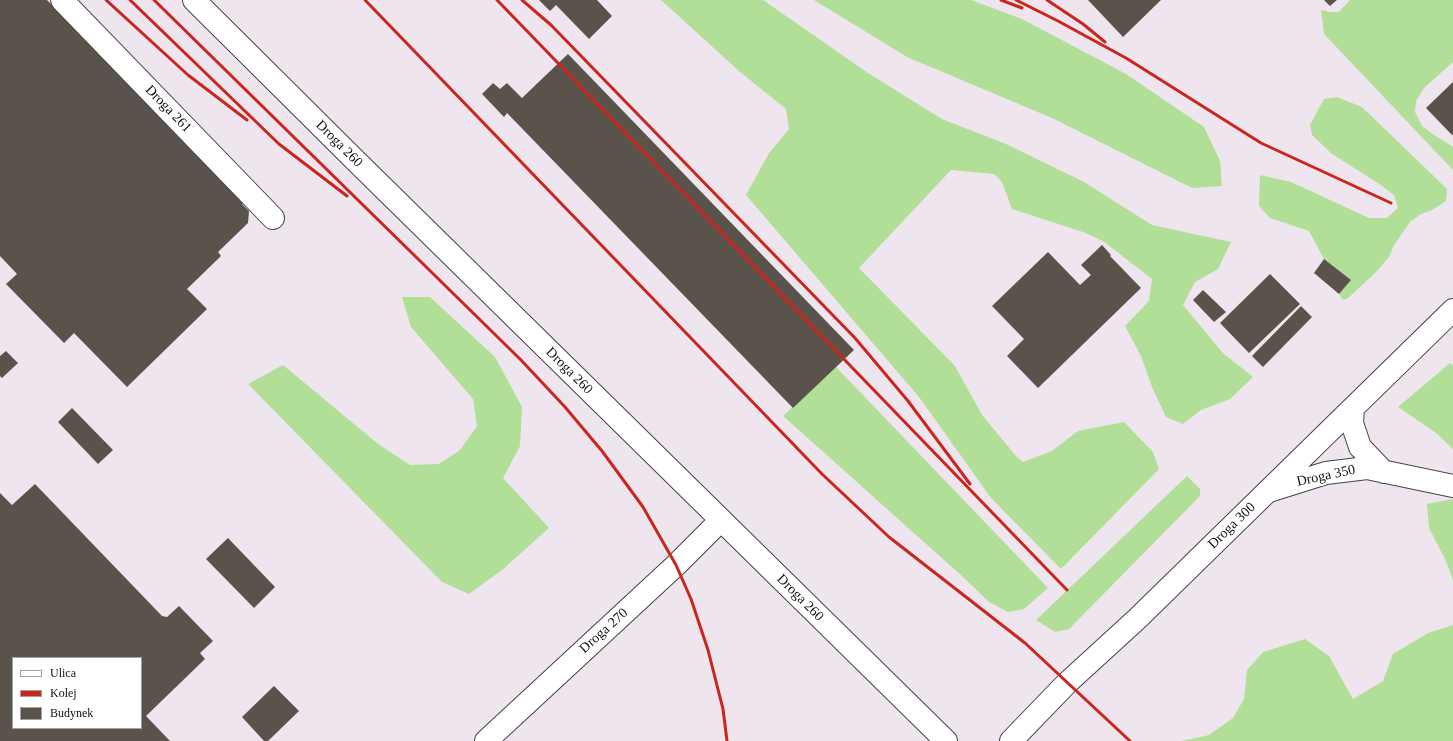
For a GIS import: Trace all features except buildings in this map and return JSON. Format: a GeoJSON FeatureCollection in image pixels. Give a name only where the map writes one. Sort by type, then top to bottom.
{"type":"FeatureCollection","features":[{"type":"Feature","properties":{"kind":"lane","name":"Droga 261"},"geometry":{"type":"LineString","coordinates":[[62,0],[273,218]]}},
{"type":"Feature","properties":{"kind":"lane","name":"Droga 260"},"geometry":{"type":"LineString","coordinates":[[194,0],[946,741]]}},
{"type":"Feature","properties":{"kind":"lane","name":"Droga 300"},"geometry":{"type":"LineString","coordinates":[[1011,741],[1067,683],[1137,619],[1453,310]]}},
{"type":"Feature","properties":{"kind":"lane","name":"Droga 350"},"geometry":{"type":"LineString","coordinates":[[1353,408],[1352,424],[1360,446],[1384,472]]}},
{"type":"Feature","properties":{"kind":"lane","name":"Droga 350"},"geometry":{"type":"LineString","coordinates":[[1269,491],[1326,473],[1367,468],[1453,486]]}},
{"type":"Feature","properties":{"kind":"lane","name":"Droga 270"},"geometry":{"type":"LineString","coordinates":[[486,741],[676,565],[721,520]]}},
{"type":"Feature","properties":{"kind":"shaded area"},"geometry":{"type":"Polygon","coordinates":[[[0,0],[1453,0],[1453,741],[0,741],[0,0]]]}},
{"type":"Feature","properties":{"kind":"green space"},"geometry":{"type":"Polygon","coordinates":[[[661,0],[763,0],[868,73],[942,119],[1006,144],[1084,182],[1152,225],[1231,242],[1218,269],[1195,282],[1183,305],[1223,353],[1253,377],[1230,399],[1201,410],[1183,424],[1166,417],[1152,387],[1141,356],[1125,326],[1149,301],[1152,279],[1103,241],[1083,232],[1012,209],[1002,182],[994,174],[951,170],[859,268],[955,366],[982,415],[1016,456],[1023,462],[1052,451],[1078,431],[1124,422],[1153,452],[1159,469],[1061,569],[991,498],[919,397],[746,195],[769,153],[789,129],[786,109],[739,71],[661,0]]]}},
{"type":"Feature","properties":{"kind":"green space"},"geometry":{"type":"Polygon","coordinates":[[[814,0],[971,0],[1022,19],[1126,74],[1204,127],[1220,161],[1222,186],[1192,188],[1052,118],[907,57],[814,0]]]}},
{"type":"Feature","properties":{"kind":"green space"},"geometry":{"type":"Polygon","coordinates":[[[1350,0],[1453,0],[1453,62],[1424,88],[1416,101],[1415,112],[1422,126],[1453,147],[1453,170],[1324,34],[1321,10],[1339,12],[1350,0]]]}},
{"type":"Feature","properties":{"kind":"green space"},"geometry":{"type":"Polygon","coordinates":[[[1337,97],[1362,107],[1447,189],[1446,201],[1432,210],[1421,214],[1410,222],[1394,245],[1389,257],[1376,272],[1348,298],[1343,300],[1339,294],[1351,280],[1324,259],[1309,231],[1270,218],[1259,206],[1260,175],[1291,182],[1369,218],[1387,218],[1398,208],[1394,195],[1332,154],[1312,135],[1310,125],[1324,99],[1337,97]]]}},
{"type":"Feature","properties":{"kind":"green space"},"geometry":{"type":"Polygon","coordinates":[[[402,297],[430,297],[495,357],[522,407],[520,446],[503,478],[549,528],[502,570],[469,594],[442,582],[248,384],[283,365],[378,444],[410,465],[439,464],[460,450],[477,426],[473,399],[411,327],[402,297]]]}},
{"type":"Feature","properties":{"kind":"green space"},"geometry":{"type":"Polygon","coordinates":[[[1450,363],[1453,365],[1453,449],[1436,433],[1398,407],[1450,363]]]}},
{"type":"Feature","properties":{"kind":"green space"},"geometry":{"type":"Polygon","coordinates":[[[836,367],[1048,588],[1024,609],[1008,612],[989,602],[962,576],[783,416],[836,367]]]}},
{"type":"Feature","properties":{"kind":"green space"},"geometry":{"type":"Polygon","coordinates":[[[1187,476],[1200,489],[1200,496],[1069,629],[1055,632],[1036,620],[1187,476]]]}},
{"type":"Feature","properties":{"kind":"green space"},"geometry":{"type":"Polygon","coordinates":[[[1453,499],[1453,580],[1445,559],[1429,528],[1427,504],[1453,499]]]}},
{"type":"Feature","properties":{"kind":"green space"},"geometry":{"type":"Polygon","coordinates":[[[1453,625],[1453,741],[1182,741],[1209,735],[1233,718],[1244,699],[1247,670],[1263,652],[1305,639],[1329,656],[1353,699],[1383,681],[1393,654],[1428,633],[1453,625]]]}},
{"type":"Feature","properties":{"kind":"railway"},"geometry":{"type":"LineString","coordinates":[[106,0],[188,75],[247,120]]}},
{"type":"Feature","properties":{"kind":"railway"},"geometry":{"type":"LineString","coordinates":[[130,0],[279,144],[347,196]]}},
{"type":"Feature","properties":{"kind":"railway"},"geometry":{"type":"LineString","coordinates":[[154,0],[521,360],[565,407],[602,451],[643,507],[676,565],[691,599],[708,650],[723,709],[727,741]]}},
{"type":"Feature","properties":{"kind":"railway"},"geometry":{"type":"LineString","coordinates":[[365,0],[822,474],[889,537],[1025,643],[1130,741]]}},
{"type":"Feature","properties":{"kind":"railway"},"geometry":{"type":"LineString","coordinates":[[497,0],[1067,590]]}},
{"type":"Feature","properties":{"kind":"railway"},"geometry":{"type":"LineString","coordinates":[[522,0],[551,25],[855,338],[908,401],[970,484]]}},
{"type":"Feature","properties":{"kind":"railway"},"geometry":{"type":"LineString","coordinates":[[1001,0],[1022,8]]}},
{"type":"Feature","properties":{"kind":"railway"},"geometry":{"type":"LineString","coordinates":[[1016,0],[1126,58],[1261,143],[1391,203]]}},
{"type":"Feature","properties":{"kind":"railway"},"geometry":{"type":"LineString","coordinates":[[1047,0],[1083,24],[1105,42]]}}]}
